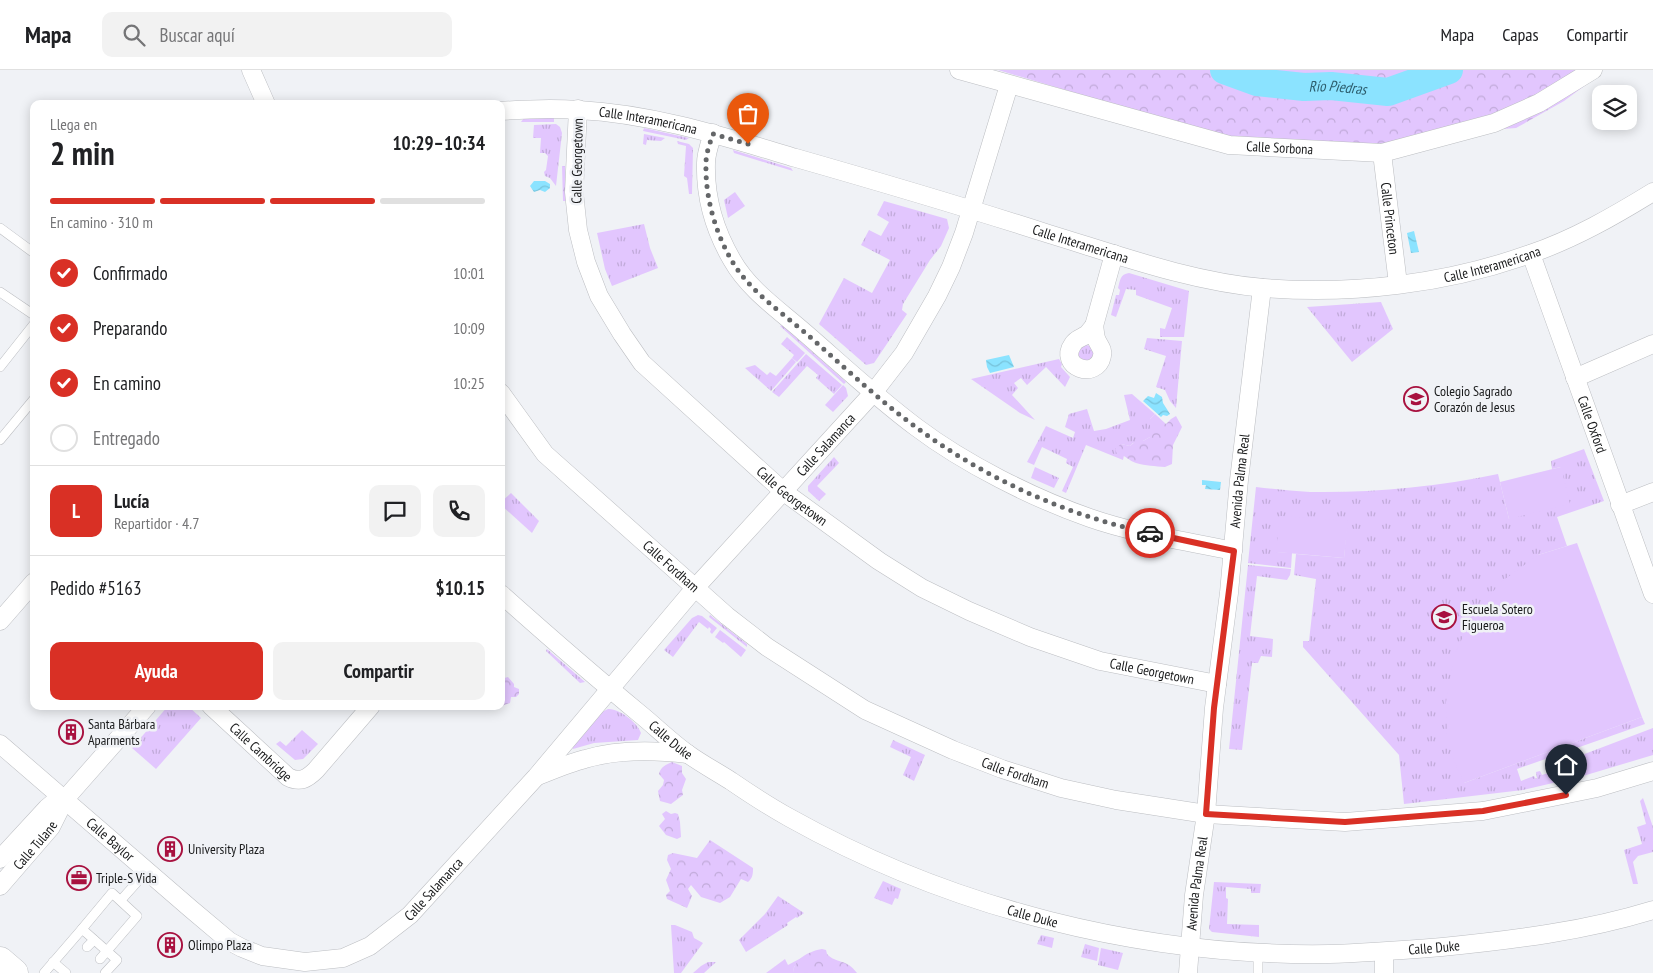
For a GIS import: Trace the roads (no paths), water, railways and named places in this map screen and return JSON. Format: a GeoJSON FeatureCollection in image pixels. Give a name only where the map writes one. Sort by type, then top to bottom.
{"type":"FeatureCollection","features":[{"type":"Feature","properties":{"kind":"main road"},"geometry":{"type":"LineString","coordinates":[[0,961],[14,973]]}},
{"type":"Feature","properties":{"kind":"street"},"geometry":{"type":"LineString","coordinates":[[251,70],[264,100]]}},
{"type":"Feature","properties":{"kind":"street","name":"Calle Sorbona"},"geometry":{"type":"LineString","coordinates":[[959,70],[1229,145],[1382,153],[1494,123],[1539,103],[1593,70]]}},
{"type":"Feature","properties":{"kind":"street","name":"Calle Salamanca"},"geometry":{"type":"LineString","coordinates":[[305,962],[343,958],[370,946],[410,915],[536,777],[695,588],[873,393],[904,353],[937,296],[951,267],[1009,85]]}},
{"type":"Feature","properties":{"kind":"street","name":"Calle Interamericana"},"geometry":{"type":"LineString","coordinates":[[505,110],[578,110],[644,118],[713,134],[971,209],[1114,254],[1219,282],[1262,288],[1320,290],[1358,288],[1398,284],[1452,275],[1531,254],[1584,231],[1653,192]]}},
{"type":"Feature","properties":{"kind":"street","name":"Calle Georgetown"},"geometry":{"type":"LineString","coordinates":[[578,110],[574,192],[578,230],[586,262],[599,296],[642,363],[784,492],[879,561],[922,588],[969,611],[1030,637],[1100,661],[1218,684]]}},
{"type":"Feature","properties":{"kind":"street"},"geometry":{"type":"LineString","coordinates":[[713,134],[706,161],[712,217],[732,262],[751,286],[873,393],[950,450],[993,476],[1048,501],[1099,520],[1142,532],[1234,551]]}},
{"type":"Feature","properties":{"kind":"street","name":"Calle Princeton"},"geometry":{"type":"LineString","coordinates":[[1382,153],[1398,284]]}},
{"type":"Feature","properties":{"kind":"street"},"geometry":{"type":"LineString","coordinates":[[1094,326],[1114,254]]}},
{"type":"Feature","properties":{"kind":"street","name":"Calle Oxford"},"geometry":{"type":"LineString","coordinates":[[1531,254],[1653,594]]}},
{"type":"Feature","properties":{"kind":"street","name":"Avenida Palma Real"},"geometry":{"type":"LineString","coordinates":[[1188,973],[1194,895],[1206,814],[1218,684],[1234,551],[1239,480],[1262,288]]}},
{"type":"Feature","properties":{"kind":"street"},"geometry":{"type":"LineString","coordinates":[[1575,378],[1653,344]]}},
{"type":"Feature","properties":{"kind":"street","name":"Calle Fordham"},"geometry":{"type":"LineString","coordinates":[[505,399],[545,454],[726,616],[754,637],[809,675],[866,710],[953,750],[1002,769],[1061,788],[1116,800],[1206,814],[1345,822],[1483,811],[1597,788],[1653,771]]}},
{"type":"Feature","properties":{"kind":"street"},"geometry":{"type":"LineString","coordinates":[[1620,506],[1653,492]]}},
{"type":"Feature","properties":{"kind":"street"},"geometry":{"type":"LineString","coordinates":[[0,621],[30,587]]}},
{"type":"Feature","properties":{"kind":"street","name":"Calle Duke"},"geometry":{"type":"LineString","coordinates":[[505,598],[609,689],[688,754],[790,818],[872,859],[967,897],[1040,919],[1103,934],[1190,946],[1258,952],[1326,954],[1384,952],[1489,942],[1559,932],[1653,910]]}},
{"type":"Feature","properties":{"kind":"street","name":"Calle Tulane"},"geometry":{"type":"LineString","coordinates":[[0,886],[51,827],[64,799],[144,710]]}},
{"type":"Feature","properties":{"kind":"street","name":"Calle Cambridge"},"geometry":{"type":"LineString","coordinates":[[215,710],[288,777],[294,780],[309,777],[368,710]]}},
{"type":"Feature","properties":{"kind":"street","name":"Calle Baylor"},"geometry":{"type":"LineString","coordinates":[[0,744],[230,941],[262,956],[305,962]]}},
{"type":"Feature","properties":{"kind":"street","name":"Calle Salamanca"},"geometry":{"type":"LineString","coordinates":[[536,777],[603,754],[640,752],[688,754]]}},
{"type":"Feature","properties":{"kind":"street","name":"Calle Tulane"},"geometry":{"type":"LineString","coordinates":[[0,859],[46,808],[64,799]]}},
{"type":"Feature","properties":{"kind":"street"},"geometry":{"type":"LineString","coordinates":[[1384,952],[1384,973]]}},
{"type":"Feature","properties":{"kind":"lane"},"geometry":{"type":"LineString","coordinates":[[0,228],[30,250]]}},
{"type":"Feature","properties":{"kind":"lane"},"geometry":{"type":"LineString","coordinates":[[1,295],[30,313]]}},
{"type":"Feature","properties":{"kind":"lane"},"geometry":{"type":"LineString","coordinates":[[0,367],[30,329]]}},
{"type":"Feature","properties":{"kind":"lane"},"geometry":{"type":"LineString","coordinates":[[0,440],[30,405]]}},
{"type":"Feature","properties":{"kind":"lane"},"geometry":{"type":"LineString","coordinates":[[121,900],[147,871]]}},
{"type":"Feature","properties":{"kind":"lane"},"geometry":{"type":"LineString","coordinates":[[44,973],[112,893],[138,916],[100,959]]}},
{"type":"Feature","properties":{"kind":"lane"},"geometry":{"type":"LineString","coordinates":[[82,929],[117,960],[106,973]]}},
{"type":"Feature","properties":{"kind":"lane"},"geometry":{"type":"LineString","coordinates":[[87,948],[94,940]]}},
{"type":"Feature","properties":{"kind":"lane"},"geometry":{"type":"LineString","coordinates":[[1258,952],[1258,973]]}},
{"type":"Feature","properties":{"kind":"lane"},"geometry":{"type":"LineString","coordinates":[[53,962],[67,970]]}},
{"type":"Feature","properties":{"kind":"water"},"geometry":{"type":"Polygon","coordinates":[[[534,181],[545,181],[550,184],[550,188],[545,192],[540,190],[534,192],[530,186],[534,181]]]}},
{"type":"Feature","properties":{"kind":"water"},"geometry":{"type":"Polygon","coordinates":[[[1414,231],[1419,252],[1411,253],[1407,233],[1414,231]]]}},
{"type":"Feature","properties":{"kind":"water"},"geometry":{"type":"Polygon","coordinates":[[[1009,355],[1014,367],[990,373],[986,360],[1009,355]]]}},
{"type":"Feature","properties":{"kind":"water"},"geometry":{"type":"Polygon","coordinates":[[[1156,393],[1162,397],[1163,403],[1170,414],[1167,416],[1163,415],[1161,417],[1143,401],[1148,396],[1154,398],[1156,393]]]}},
{"type":"Feature","properties":{"kind":"water"},"geometry":{"type":"Polygon","coordinates":[[[1202,480],[1221,482],[1220,490],[1205,489],[1206,485],[1202,485],[1202,480]]]}},
{"type":"Feature","properties":{"kind":"waterway","name":"Río Piedras"},"geometry":{"type":"LineString","coordinates":[[1224,70],[1257,82],[1304,87],[1331,86],[1388,92],[1449,70]]}},
{"type":"Feature","properties":{"kind":"place","name":"Colegio Sagrado Corazón de Jesus"},"geometry":{"type":"Point","coordinates":[1416,399]}},
{"type":"Feature","properties":{"kind":"place","name":"Escuela Sotero Figueroa"},"geometry":{"type":"Point","coordinates":[1444,617]}},
{"type":"Feature","properties":{"kind":"place","name":"Santa Bárbara Aparments"},"geometry":{"type":"Point","coordinates":[71,732]}},
{"type":"Feature","properties":{"kind":"place","name":"University Plaza"},"geometry":{"type":"Point","coordinates":[170,849]}},
{"type":"Feature","properties":{"kind":"place","name":"Triple-S Vida"},"geometry":{"type":"Point","coordinates":[79,878]}},
{"type":"Feature","properties":{"kind":"place","name":"Olimpo Plaza"},"geometry":{"type":"Point","coordinates":[170,945]}}]}
